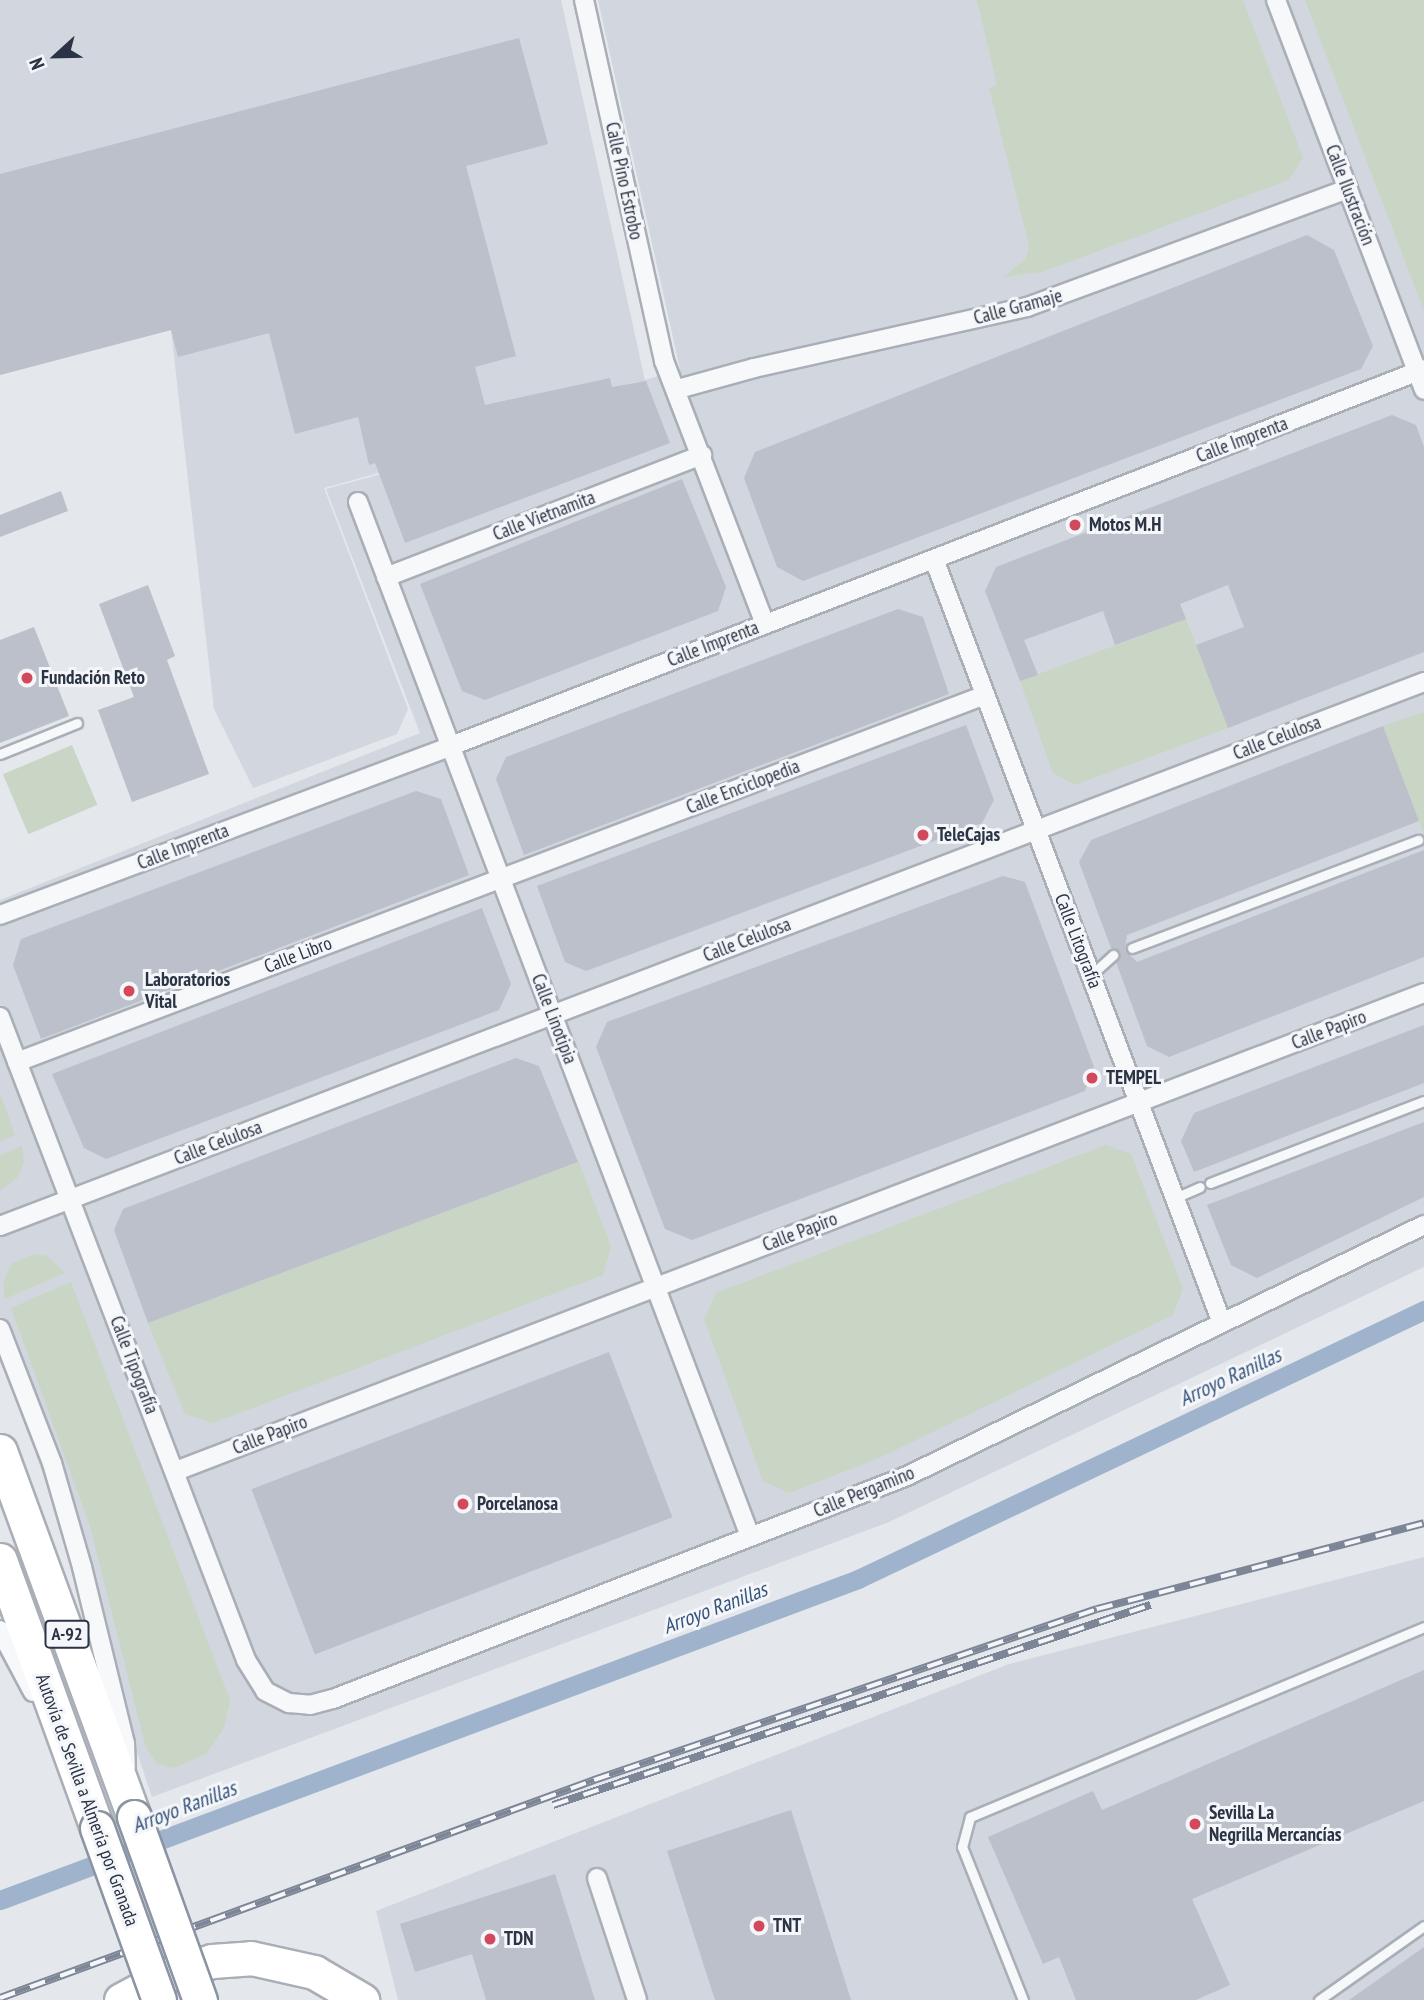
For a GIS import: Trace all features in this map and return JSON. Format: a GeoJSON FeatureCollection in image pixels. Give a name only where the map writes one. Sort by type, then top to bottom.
{"type":"FeatureCollection","features":[{"type":"Feature","properties":{"kind":"highway","name":"Autovía de Sevilla a Almería por Granada"},"geometry":{"type":"LineString","coordinates":[[0,1451],[200,2000]]}},
{"type":"Feature","properties":{"kind":"highway","name":"Autovía de Sevilla a Almería por Granada"},"geometry":{"type":"LineString","coordinates":[[0,1560],[159,2000]]}},
{"type":"Feature","properties":{"kind":"highway"},"geometry":{"type":"LineString","coordinates":[[121,2000],[170,1975],[212,1961],[251,1958],[314,1972],[362,2000]]}},
{"type":"Feature","properties":{"kind":"highway"},"geometry":{"type":"LineString","coordinates":[[314,1972],[339,2000]]}},
{"type":"Feature","properties":{"kind":"highway"},"geometry":{"type":"LineString","coordinates":[[314,1972],[350,2000]]}},
{"type":"Feature","properties":{"kind":"street","name":"Calle Pino Estrobo"},"geometry":{"type":"LineString","coordinates":[[584,0],[664,361],[678,389],[765,624]]}},
{"type":"Feature","properties":{"kind":"street","name":"Calle Ilustración"},"geometry":{"type":"LineString","coordinates":[[1276,0],[1421,370],[1424,390]]}},
{"type":"Feature","properties":{"kind":"street","name":"Calle Gramaje"},"geometry":{"type":"LineString","coordinates":[[678,389],[754,368],[1027,307],[1348,189]]}},
{"type":"Feature","properties":{"kind":"street","name":"Calle Imprenta"},"geometry":{"type":"LineString","coordinates":[[3,917],[1421,370]]}},
{"type":"Feature","properties":{"kind":"street","name":"Calle Vietnamita"},"geometry":{"type":"LineString","coordinates":[[386,577],[702,456]]}},
{"type":"Feature","properties":{"kind":"street","name":"Calle Linotipia"},"geometry":{"type":"LineString","coordinates":[[358,502],[750,1536]]}},
{"type":"Feature","properties":{"kind":"street","name":"Calle Litografía"},"geometry":{"type":"LineString","coordinates":[[934,559],[1222,1323]]}},
{"type":"Feature","properties":{"kind":"street","name":"Calle Celulosa"},"geometry":{"type":"LineString","coordinates":[[0,1226],[1424,682]]}},
{"type":"Feature","properties":{"kind":"street","name":"Calle Enciclopedia"},"geometry":{"type":"LineString","coordinates":[[501,878],[985,695]]}},
{"type":"Feature","properties":{"kind":"street","name":"Calle Libro"},"geometry":{"type":"LineString","coordinates":[[17,1062],[501,878]]}},
{"type":"Feature","properties":{"kind":"street","name":"Calle Papiro"},"geometry":{"type":"LineString","coordinates":[[176,1471],[1424,993]]}},
{"type":"Feature","properties":{"kind":"street","name":"Calle Tipografía"},"geometry":{"type":"LineString","coordinates":[[0,1017],[252,1674],[265,1691],[283,1701]]}},
{"type":"Feature","properties":{"kind":"street","name":"Calle Pergamino"},"geometry":{"type":"LineString","coordinates":[[283,1701],[320,1703],[907,1476],[1424,1224]]}},
{"type":"Feature","properties":{"kind":"street"},"geometry":{"type":"LineString","coordinates":[[0,1329],[52,1463],[82,1567],[125,1743],[131,1809]]}},
{"type":"Feature","properties":{"kind":"street"},"geometry":{"type":"LineString","coordinates":[[0,1630],[76,1770]]}},
{"type":"Feature","properties":{"kind":"street"},"geometry":{"type":"LineString","coordinates":[[597,1878],[637,2000]]}},
{"type":"Feature","properties":{"kind":"lane"},"geometry":{"type":"LineString","coordinates":[[0,754],[77,723]]}},
{"type":"Feature","properties":{"kind":"lane"},"geometry":{"type":"LineString","coordinates":[[1132,948],[1418,840]]}},
{"type":"Feature","properties":{"kind":"lane"},"geometry":{"type":"LineString","coordinates":[[1091,975],[1113,955]]}},
{"type":"Feature","properties":{"kind":"lane"},"geometry":{"type":"LineString","coordinates":[[1210,1183],[1424,1101]]}},
{"type":"Feature","properties":{"kind":"lane"},"geometry":{"type":"LineString","coordinates":[[1175,1198],[1200,1187]]}},
{"type":"Feature","properties":{"kind":"lane"},"geometry":{"type":"LineString","coordinates":[[1023,2000],[962,1847],[970,1817],[1424,1627]]}},
{"type":"Feature","properties":{"kind":"lane"},"geometry":{"type":"LineString","coordinates":[[1319,2000],[1424,1926]]}},
{"type":"Feature","properties":{"kind":"shaded area"},"geometry":{"type":"Polygon","coordinates":[[[0,0],[561,0],[645,380],[680,369],[598,0],[1424,0],[1424,1267],[889,1522],[152,1797],[0,1348],[0,900],[420,733],[326,489],[631,406],[626,386],[640,381],[625,385],[629,404],[324,488],[408,709],[397,734],[253,788],[214,709],[171,330],[0,375],[0,0]]]}},
{"type":"Feature","properties":{"kind":"shaded area"},"geometry":{"type":"Polygon","coordinates":[[[1424,1557],[1424,2000],[398,2000],[376,1911],[1009,1664],[1424,1557]]]}},
{"type":"Feature","properties":{"kind":"green space"},"geometry":{"type":"Polygon","coordinates":[[[977,0],[1243,0],[1303,158],[1289,180],[1042,272],[1004,277],[1026,258],[1029,245],[989,88],[997,85],[977,0]]]}},
{"type":"Feature","properties":{"kind":"green space"},"geometry":{"type":"Polygon","coordinates":[[[1305,0],[1424,0],[1424,311],[1305,0]]]}},
{"type":"Feature","properties":{"kind":"green space"},"geometry":{"type":"Polygon","coordinates":[[[1186,619],[1228,728],[1075,785],[1053,773],[1020,681],[1186,619]]]}},
{"type":"Feature","properties":{"kind":"green space"},"geometry":{"type":"Polygon","coordinates":[[[1424,712],[1424,834],[1383,726],[1424,712]]]}},
{"type":"Feature","properties":{"kind":"green space"},"geometry":{"type":"Polygon","coordinates":[[[72,745],[97,805],[28,834],[3,774],[72,745]]]}},
{"type":"Feature","properties":{"kind":"green space"},"geometry":{"type":"Polygon","coordinates":[[[0,1093],[15,1135],[0,1141],[0,1093]]]}},
{"type":"Feature","properties":{"kind":"green space"},"geometry":{"type":"Polygon","coordinates":[[[1106,1145],[1131,1154],[1183,1289],[1173,1315],[879,1458],[789,1493],[763,1481],[704,1319],[716,1293],[1106,1145]]]}},
{"type":"Feature","properties":{"kind":"green space"},"geometry":{"type":"Polygon","coordinates":[[[22,1146],[24,1161],[18,1177],[0,1191],[0,1155],[22,1146]]]}},
{"type":"Feature","properties":{"kind":"green space"},"geometry":{"type":"Polygon","coordinates":[[[579,1162],[611,1247],[603,1275],[213,1423],[185,1414],[148,1323],[579,1162]]]}},
{"type":"Feature","properties":{"kind":"green space"},"geometry":{"type":"Polygon","coordinates":[[[34,1254],[47,1256],[65,1273],[5,1299],[3,1283],[11,1264],[34,1254]]]}},
{"type":"Feature","properties":{"kind":"green space"},"geometry":{"type":"Polygon","coordinates":[[[71,1282],[230,1700],[224,1728],[206,1754],[174,1768],[157,1764],[146,1748],[90,1526],[11,1308],[71,1282]]]}},
{"type":"Feature","properties":{"kind":"building"},"geometry":{"type":"Polygon","coordinates":[[[519,38],[548,144],[466,166],[516,356],[475,367],[485,405],[610,378],[612,387],[646,381],[670,443],[405,543],[375,463],[369,465],[358,417],[295,434],[269,333],[178,357],[171,330],[0,375],[0,174],[519,38]]]}},
{"type":"Feature","properties":{"kind":"building"},"geometry":{"type":"Polygon","coordinates":[[[1307,235],[1334,250],[1373,346],[1361,369],[803,581],[777,567],[744,478],[755,452],[1307,235]]]}},
{"type":"Feature","properties":{"kind":"building"},"geometry":{"type":"Polygon","coordinates":[[[1392,415],[1416,425],[1424,447],[1424,652],[1228,728],[1196,645],[1244,627],[1228,585],[1180,604],[1186,619],[1115,645],[1103,611],[1024,640],[1038,675],[1020,681],[985,591],[996,567],[1392,415]]]}},
{"type":"Feature","properties":{"kind":"building"},"geometry":{"type":"Polygon","coordinates":[[[682,479],[726,587],[718,611],[485,700],[462,691],[420,584],[682,479]]]}},
{"type":"Feature","properties":{"kind":"building"},"geometry":{"type":"Polygon","coordinates":[[[61,491],[68,511],[0,537],[0,515],[61,491]]]}},
{"type":"Feature","properties":{"kind":"building"},"geometry":{"type":"Polygon","coordinates":[[[148,585],[175,656],[167,660],[209,774],[132,802],[98,710],[134,697],[99,604],[148,585]]]}},
{"type":"Feature","properties":{"kind":"building"},"geometry":{"type":"Polygon","coordinates":[[[898,609],[923,617],[949,694],[524,855],[496,779],[506,757],[898,609]]]}},
{"type":"Feature","properties":{"kind":"building","name":"Fundación Reto"},"geometry":{"type":"Polygon","coordinates":[[[34,627],[69,716],[0,743],[0,640],[34,627]]]}},
{"type":"Feature","properties":{"kind":"building"},"geometry":{"type":"Polygon","coordinates":[[[966,725],[994,800],[982,823],[586,971],[565,962],[537,886],[966,725]]]}},
{"type":"Feature","properties":{"kind":"building"},"geometry":{"type":"Polygon","coordinates":[[[1383,726],[1419,821],[1127,935],[1125,950],[1137,962],[1424,850],[1424,957],[1169,1057],[1147,1046],[1116,962],[1120,953],[1111,948],[1079,862],[1091,840],[1383,726]]]}},
{"type":"Feature","properties":{"kind":"building"},"geometry":{"type":"Polygon","coordinates":[[[416,791],[441,799],[469,875],[41,1039],[13,965],[21,939],[416,791]]]}},
{"type":"Feature","properties":{"kind":"building"},"geometry":{"type":"Polygon","coordinates":[[[1003,876],[1025,882],[1094,1067],[1085,1091],[692,1240],[665,1229],[596,1047],[607,1022],[1003,876]]]}},
{"type":"Feature","properties":{"kind":"building"},"geometry":{"type":"Polygon","coordinates":[[[482,908],[511,984],[499,1010],[106,1159],[84,1148],[52,1074],[482,908]]]}},
{"type":"Feature","properties":{"kind":"building"},"geometry":{"type":"Polygon","coordinates":[[[1424,1025],[1424,1083],[1194,1172],[1181,1141],[1194,1113],[1424,1025]]]}},
{"type":"Feature","properties":{"kind":"building"},"geometry":{"type":"Polygon","coordinates":[[[516,1058],[539,1066],[578,1162],[148,1323],[114,1230],[123,1209],[516,1058]]]}},
{"type":"Feature","properties":{"kind":"building"},"geometry":{"type":"Polygon","coordinates":[[[1424,1122],[1424,1197],[1257,1278],[1231,1265],[1207,1205],[1424,1122]]]}},
{"type":"Feature","properties":{"kind":"building","name":"Porcelanosa"},"geometry":{"type":"Polygon","coordinates":[[[609,1352],[672,1517],[315,1654],[251,1489],[609,1352]]]}},
{"type":"Feature","properties":{"kind":"building","name":"Sevilla La Negrilla Mercancías"},"geometry":{"type":"Polygon","coordinates":[[[1424,1670],[1424,1801],[1192,1899],[1230,1985],[1196,2000],[1076,2000],[1059,1957],[1043,1964],[988,1837],[1093,1791],[1102,1810],[1424,1670]]]}},
{"type":"Feature","properties":{"kind":"building","name":"TNT"},"geometry":{"type":"Polygon","coordinates":[[[791,1810],[851,2000],[715,2000],[667,1851],[791,1810]]]}},
{"type":"Feature","properties":{"kind":"building","name":"TDN"},"geometry":{"type":"Polygon","coordinates":[[[555,1874],[595,2000],[486,2000],[472,1954],[415,1972],[400,1924],[555,1874]]]}},
{"type":"Feature","properties":{"kind":"building"},"geometry":{"type":"Polygon","coordinates":[[[1424,1947],[1424,2000],[1349,2000],[1424,1947]]]}},
{"type":"Feature","properties":{"kind":"waterway","name":"Arroyo Ranillas"},"geometry":{"type":"LineString","coordinates":[[0,1900],[858,1579],[1424,1310]]}},
{"type":"Feature","properties":{"kind":"railway"},"geometry":{"type":"LineString","coordinates":[[0,1998],[594,1780],[1097,1609],[1424,1523]]}},
{"type":"Feature","properties":{"kind":"railway"},"geometry":{"type":"LineString","coordinates":[[553,1805],[1150,1605]]}},
{"type":"Feature","properties":{"kind":"place","name":"Motos M.H"},"geometry":{"type":"Point","coordinates":[1075,525]}},
{"type":"Feature","properties":{"kind":"place","name":"Fundación Reto"},"geometry":{"type":"Point","coordinates":[27,678]}},
{"type":"Feature","properties":{"kind":"place","name":"TeleCajas"},"geometry":{"type":"Point","coordinates":[923,835]}},
{"type":"Feature","properties":{"kind":"place","name":"Laboratorios Vital"},"geometry":{"type":"Point","coordinates":[129,991]}},
{"type":"Feature","properties":{"kind":"place","name":"TEMPEL"},"geometry":{"type":"Point","coordinates":[1092,1078]}},
{"type":"Feature","properties":{"kind":"place","name":"Porcelanosa"},"geometry":{"type":"Point","coordinates":[463,1504]}},
{"type":"Feature","properties":{"kind":"place","name":"Sevilla La Negrilla Mercancías"},"geometry":{"type":"Point","coordinates":[1195,1824]}},
{"type":"Feature","properties":{"kind":"place","name":"TNT"},"geometry":{"type":"Point","coordinates":[759,1926]}},
{"type":"Feature","properties":{"kind":"place","name":"TDN"},"geometry":{"type":"Point","coordinates":[490,1939]}}]}
